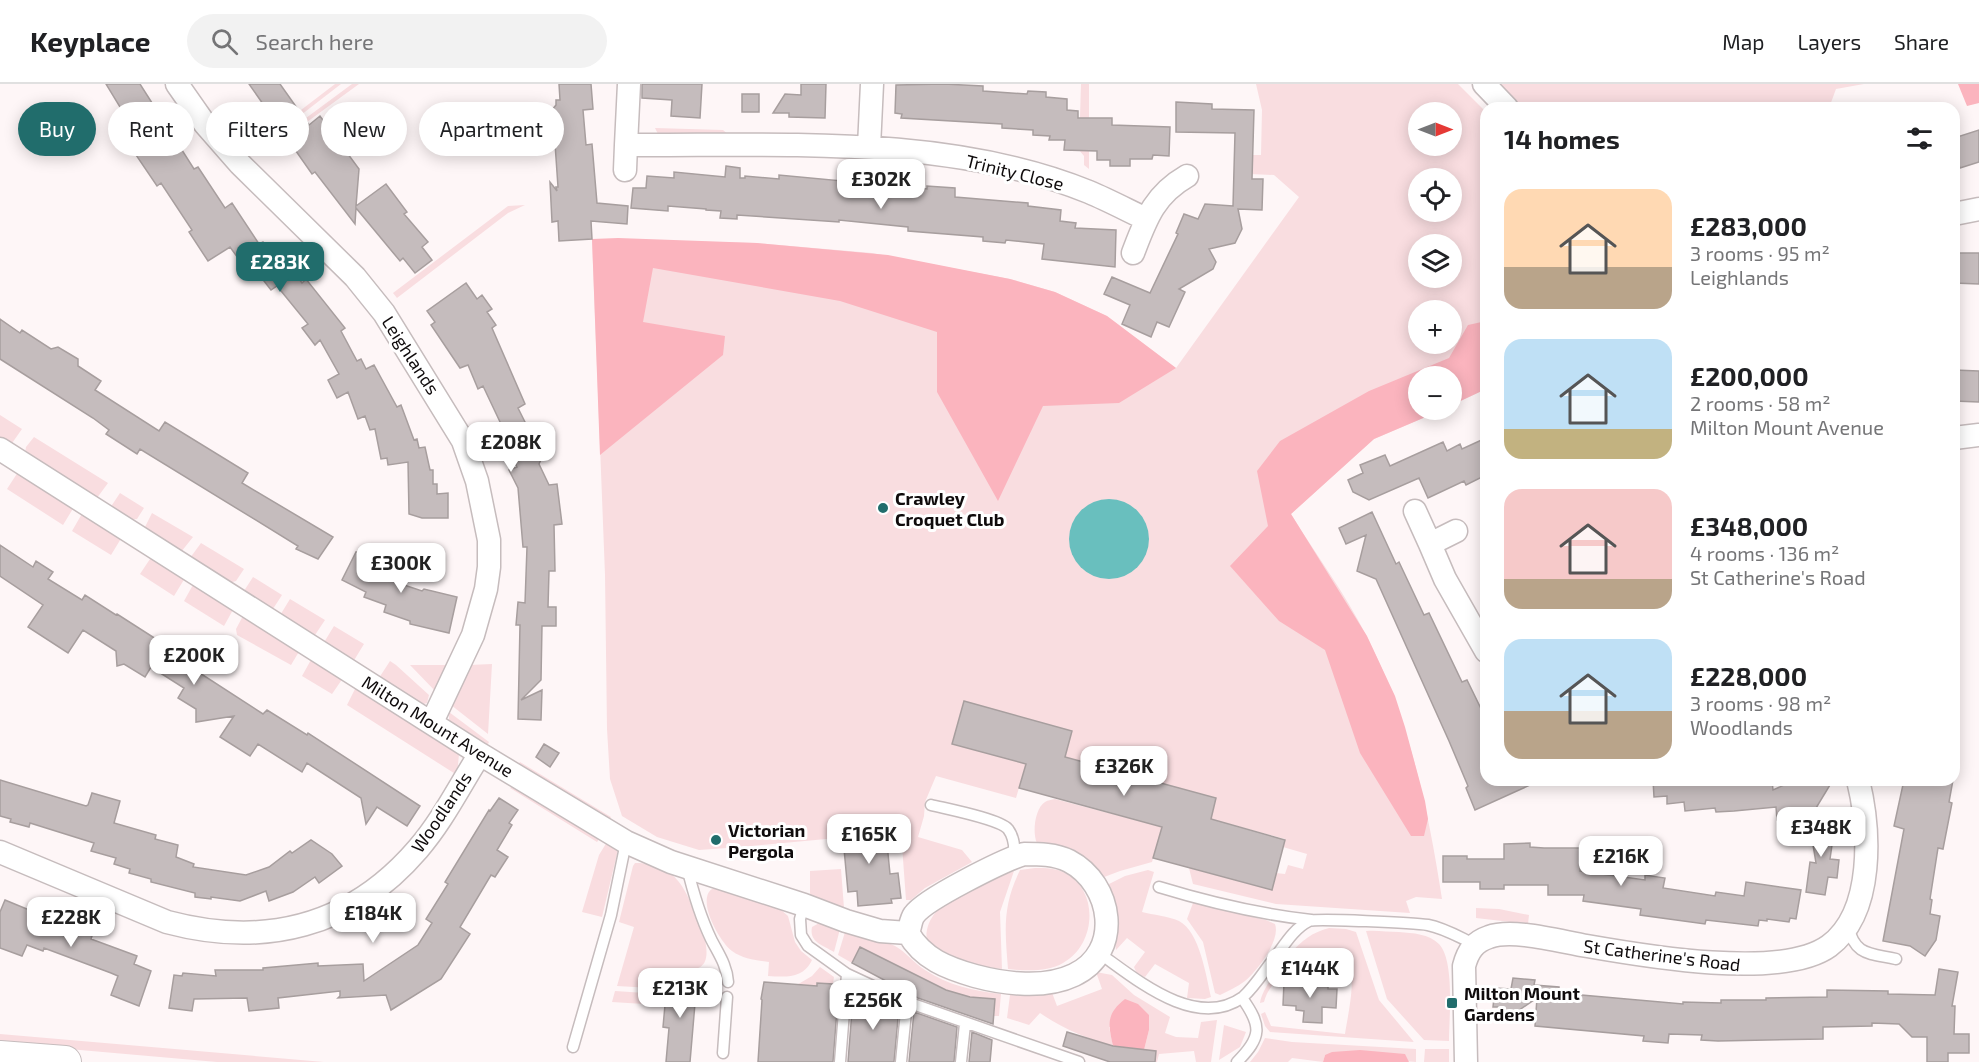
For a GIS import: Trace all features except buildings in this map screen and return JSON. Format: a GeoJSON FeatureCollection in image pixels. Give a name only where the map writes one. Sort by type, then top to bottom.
{"type":"FeatureCollection","features":[{"type":"Feature","properties":{"kind":"main road"},"geometry":{"type":"LineString","coordinates":[[0,1057],[65,1062]]}},
{"type":"Feature","properties":{"kind":"street","name":"Leighlands"},"geometry":{"type":"LineString","coordinates":[[177,84],[205,124],[240,164],[355,277],[384,313],[463,441],[477,481],[489,540],[486,589],[473,635],[432,722]]}},
{"type":"Feature","properties":{"kind":"street"},"geometry":{"type":"LineString","coordinates":[[626,170],[629,84]]}},
{"type":"Feature","properties":{"kind":"street"},"geometry":{"type":"LineString","coordinates":[[869,147],[872,84]]}},
{"type":"Feature","properties":{"kind":"street"},"geometry":{"type":"LineString","coordinates":[[1484,84],[1501,102]]}},
{"type":"Feature","properties":{"kind":"street","name":"Trinity Close"},"geometry":{"type":"LineString","coordinates":[[626,145],[869,147],[944,155],[1013,169],[1088,191],[1146,219]]}},
{"type":"Feature","properties":{"kind":"street"},"geometry":{"type":"LineString","coordinates":[[1133,253],[1146,219],[1164,192],[1187,176]]}},
{"type":"Feature","properties":{"kind":"street"},"geometry":{"type":"LineString","coordinates":[[1960,213],[1979,209]]}},
{"type":"Feature","properties":{"kind":"street"},"geometry":{"type":"LineString","coordinates":[[1960,437],[1979,435]]}},
{"type":"Feature","properties":{"kind":"street","name":"Milton Mount Avenue"},"geometry":{"type":"LineString","coordinates":[[0,449],[480,754],[626,842],[687,867],[846,921],[880,931],[908,933]]}},
{"type":"Feature","properties":{"kind":"street"},"geometry":{"type":"LineString","coordinates":[[1415,511],[1454,596],[1480,641]]}},
{"type":"Feature","properties":{"kind":"street"},"geometry":{"type":"LineString","coordinates":[[1430,544],[1456,531]]}},
{"type":"Feature","properties":{"kind":"street","name":"Woodlands"},"geometry":{"type":"LineString","coordinates":[[0,852],[167,922],[219,932],[277,931],[308,924],[337,912],[365,897],[393,876],[437,824],[480,754]]}},
{"type":"Feature","properties":{"kind":"street","name":"St Catherine's Road"},"geometry":{"type":"LineString","coordinates":[[1474,944],[1490,936],[1511,933],[1690,960],[1749,965],[1800,959],[1829,946],[1848,926],[1863,890],[1867,847],[1863,799],[1860,786]]}},
{"type":"Feature","properties":{"kind":"street"},"geometry":{"type":"LineString","coordinates":[[1024,854],[1046,855],[1067,860],[1083,871],[1104,900],[1106,936],[1099,953],[1087,967],[1055,982],[1033,984],[982,978],[940,965],[915,945],[908,933],[913,915],[932,901],[1014,857],[1024,854]]}},
{"type":"Feature","properties":{"kind":"street"},"geometry":{"type":"LineString","coordinates":[[1466,1062],[1464,966],[1474,944]]}},
{"type":"Feature","properties":{"kind":"lane"},"geometry":{"type":"LineString","coordinates":[[931,805],[997,823],[1007,828],[1012,837],[1014,857]]}},
{"type":"Feature","properties":{"kind":"lane"},"geometry":{"type":"LineString","coordinates":[[573,1047],[611,915],[626,842]]}},
{"type":"Feature","properties":{"kind":"lane"},"geometry":{"type":"LineString","coordinates":[[687,867],[711,939],[723,958],[728,982]]}},
{"type":"Feature","properties":{"kind":"lane"},"geometry":{"type":"LineString","coordinates":[[1159,887],[1192,897],[1279,916],[1311,920],[1429,925],[1474,944]]}},
{"type":"Feature","properties":{"kind":"lane"},"geometry":{"type":"LineString","coordinates":[[804,905],[800,919],[801,935],[808,946],[847,974],[907,1002],[1078,1062]]}},
{"type":"Feature","properties":{"kind":"lane"},"geometry":{"type":"LineString","coordinates":[[1099,953],[1151,989],[1173,1001],[1191,1007],[1217,1007],[1242,998],[1294,932],[1311,920]]}},
{"type":"Feature","properties":{"kind":"lane"},"geometry":{"type":"LineString","coordinates":[[1848,926],[1851,940],[1863,952],[1896,959]]}},
{"type":"Feature","properties":{"kind":"lane"},"geometry":{"type":"LineString","coordinates":[[840,1062],[847,974]]}},
{"type":"Feature","properties":{"kind":"lane"},"geometry":{"type":"LineString","coordinates":[[723,1053],[727,997]]}},
{"type":"Feature","properties":{"kind":"lane"},"geometry":{"type":"LineString","coordinates":[[1237,1062],[1252,1047],[1256,1033],[1256,1023],[1252,1013],[1242,998]]}},
{"type":"Feature","properties":{"kind":"lane"},"geometry":{"type":"LineString","coordinates":[[901,1062],[907,1002]]}},
{"type":"Feature","properties":{"kind":"lane"},"geometry":{"type":"LineString","coordinates":[[961,1062],[965,1024]]}},
{"type":"Feature","properties":{"kind":"shaded area"},"geometry":{"type":"Polygon","coordinates":[[[335,84],[341,84],[309,109],[309,104],[335,84]]]}},
{"type":"Feature","properties":{"kind":"shaded area"},"geometry":{"type":"Polygon","coordinates":[[[352,84],[359,84],[334,102],[328,102],[352,84]]]}},
{"type":"Feature","properties":{"kind":"shaded area"},"geometry":{"type":"Polygon","coordinates":[[[1081,84],[1089,84],[1089,169],[1084,165],[1084,156],[1079,150],[1081,84]]]}},
{"type":"Feature","properties":{"kind":"shaded area"},"geometry":{"type":"Polygon","coordinates":[[[1256,84],[1458,84],[1480,106],[1480,392],[1462,400],[1462,366],[1408,366],[1408,420],[1419,420],[1374,439],[1291,514],[1358,619],[1394,698],[1423,797],[1442,899],[1416,897],[1406,901],[1410,913],[1276,904],[1193,884],[1189,868],[1272,890],[1276,873],[1285,874],[1288,865],[1303,869],[1307,854],[1283,847],[1285,839],[1211,819],[1216,798],[1065,757],[1072,731],[964,701],[952,743],[1026,764],[1016,798],[936,776],[925,802],[918,837],[962,850],[972,862],[925,888],[911,900],[906,900],[901,832],[699,850],[657,837],[622,816],[610,779],[607,729],[605,575],[592,239],[757,243],[872,253],[1010,279],[1055,292],[1107,316],[1176,368],[1299,197],[1274,175],[1250,174],[1252,155],[1261,155],[1262,110],[1256,84]]]}},
{"type":"Feature","properties":{"kind":"shaded area"},"geometry":{"type":"Polygon","coordinates":[[[1495,84],[1864,84],[1836,89],[1831,102],[1513,102],[1495,84]]]}},
{"type":"Feature","properties":{"kind":"shaded area"},"geometry":{"type":"Polygon","coordinates":[[[1958,84],[1979,84],[1979,103],[1967,106],[1958,84]]]}},
{"type":"Feature","properties":{"kind":"shaded area"},"geometry":{"type":"Polygon","coordinates":[[[321,107],[321,112],[309,120],[309,116],[321,107]]]}},
{"type":"Feature","properties":{"kind":"shaded area"},"geometry":{"type":"Polygon","coordinates":[[[655,128],[723,130],[730,136],[664,136],[658,134],[655,128]]]}},
{"type":"Feature","properties":{"kind":"shaded area"},"geometry":{"type":"Polygon","coordinates":[[[525,205],[508,213],[397,298],[393,293],[508,206],[525,205]]]}},
{"type":"Feature","properties":{"kind":"shaded area"},"geometry":{"type":"Polygon","coordinates":[[[592,239],[757,243],[888,255],[1010,279],[1055,292],[1107,316],[1176,368],[1119,403],[1043,406],[998,501],[937,392],[937,332],[840,301],[653,268],[643,322],[725,336],[723,355],[600,455],[592,239]]]}},
{"type":"Feature","properties":{"kind":"shaded area"},"geometry":{"type":"Polygon","coordinates":[[[1480,322],[1480,392],[1462,400],[1462,366],[1430,366],[1449,358],[1451,354],[1462,354],[1462,335],[1468,325],[1480,322]]]}},
{"type":"Feature","properties":{"kind":"shaded area"},"geometry":{"type":"Polygon","coordinates":[[[1408,375],[1408,420],[1419,420],[1374,439],[1291,514],[1367,636],[1395,696],[1425,801],[1428,819],[1424,836],[1411,836],[1360,753],[1325,650],[1279,621],[1230,566],[1268,526],[1257,471],[1280,441],[1369,391],[1408,375]]]}},
{"type":"Feature","properties":{"kind":"shaded area"},"geometry":{"type":"Polygon","coordinates":[[[0,415],[22,429],[10,446],[0,442],[0,415]]]}},
{"type":"Feature","properties":{"kind":"shaded area"},"geometry":{"type":"Polygon","coordinates":[[[34,437],[108,483],[97,498],[25,453],[26,447],[34,437]]]}},
{"type":"Feature","properties":{"kind":"shaded area"},"geometry":{"type":"Polygon","coordinates":[[[18,472],[74,507],[63,525],[7,489],[18,472]]]}},
{"type":"Feature","properties":{"kind":"shaded area"},"geometry":{"type":"Polygon","coordinates":[[[120,493],[144,508],[137,519],[129,520],[113,510],[112,505],[120,493]]]}},
{"type":"Feature","properties":{"kind":"shaded area"},"geometry":{"type":"Polygon","coordinates":[[[83,512],[122,537],[111,555],[72,531],[83,512]]]}},
{"type":"Feature","properties":{"kind":"shaded area"},"geometry":{"type":"Polygon","coordinates":[[[152,513],[193,537],[181,552],[144,529],[152,513]]]}},
{"type":"Feature","properties":{"kind":"shaded area"},"geometry":{"type":"Polygon","coordinates":[[[201,543],[244,569],[236,581],[229,583],[190,558],[201,543]]]}},
{"type":"Feature","properties":{"kind":"shaded area"},"geometry":{"type":"Polygon","coordinates":[[[152,556],[185,578],[174,596],[140,574],[152,556]]]}},
{"type":"Feature","properties":{"kind":"shaded area"},"geometry":{"type":"Polygon","coordinates":[[[253,577],[282,595],[271,612],[242,594],[253,577]]]}},
{"type":"Feature","properties":{"kind":"shaded area"},"geometry":{"type":"Polygon","coordinates":[[[194,583],[234,608],[224,626],[184,601],[194,583]]]}},
{"type":"Feature","properties":{"kind":"shaded area"},"geometry":{"type":"Polygon","coordinates":[[[290,599],[325,620],[313,638],[279,617],[290,599]]]}},
{"type":"Feature","properties":{"kind":"shaded area"},"geometry":{"type":"Polygon","coordinates":[[[244,614],[300,650],[291,665],[237,635],[236,629],[244,614]]]}},
{"type":"Feature","properties":{"kind":"shaded area"},"geometry":{"type":"Polygon","coordinates":[[[334,626],[364,644],[353,662],[323,644],[334,626]]]}},
{"type":"Feature","properties":{"kind":"shaded area"},"geometry":{"type":"Polygon","coordinates":[[[312,658],[343,678],[332,694],[302,676],[312,658]]]}},
{"type":"Feature","properties":{"kind":"shaded area"},"geometry":{"type":"Polygon","coordinates":[[[390,661],[429,695],[427,703],[424,704],[379,678],[390,661]]]}},
{"type":"Feature","properties":{"kind":"shaded area"},"geometry":{"type":"Polygon","coordinates":[[[492,664],[488,734],[451,705],[469,665],[492,664]]]}},
{"type":"Feature","properties":{"kind":"shaded area"},"geometry":{"type":"Polygon","coordinates":[[[410,665],[452,665],[439,695],[410,665]]]}},
{"type":"Feature","properties":{"kind":"shaded area"},"geometry":{"type":"Polygon","coordinates":[[[357,685],[453,746],[459,754],[457,775],[347,705],[357,685]]]}},
{"type":"Feature","properties":{"kind":"shaded area"},"geometry":{"type":"Polygon","coordinates":[[[449,712],[489,742],[487,746],[449,722],[449,712]]]}},
{"type":"Feature","properties":{"kind":"shaded area"},"geometry":{"type":"Polygon","coordinates":[[[520,762],[611,817],[609,821],[518,765],[520,762]]]}},
{"type":"Feature","properties":{"kind":"shaded area"},"geometry":{"type":"Polygon","coordinates":[[[514,785],[600,838],[597,842],[510,788],[514,785]]]}},
{"type":"Feature","properties":{"kind":"shaded area"},"geometry":{"type":"Polygon","coordinates":[[[1055,799],[1162,827],[1152,862],[1099,879],[1037,843],[1035,827],[1039,810],[1045,802],[1055,799]]]}},
{"type":"Feature","properties":{"kind":"shaded area"},"geometry":{"type":"Polygon","coordinates":[[[610,837],[617,846],[617,854],[602,917],[582,912],[599,855],[610,837]]]}},
{"type":"Feature","properties":{"kind":"shaded area"},"geometry":{"type":"Polygon","coordinates":[[[635,863],[652,865],[675,877],[689,899],[705,940],[706,959],[703,964],[693,969],[669,969],[668,989],[617,986],[634,927],[619,922],[635,863]]]}},
{"type":"Feature","properties":{"kind":"shaded area"},"geometry":{"type":"Polygon","coordinates":[[[1035,868],[1059,871],[1078,883],[1089,906],[1087,932],[1082,945],[1074,955],[1057,966],[1036,970],[1008,969],[1006,919],[1010,896],[1020,870],[1035,868]]]}},
{"type":"Feature","properties":{"kind":"shaded area"},"geometry":{"type":"Polygon","coordinates":[[[841,869],[844,908],[810,895],[810,871],[841,869]]]}},
{"type":"Feature","properties":{"kind":"shaded area"},"geometry":{"type":"Polygon","coordinates":[[[1148,870],[1154,872],[1142,912],[1175,919],[1186,927],[1201,955],[1211,997],[1187,998],[1189,983],[1155,964],[1145,977],[1137,974],[1134,967],[1145,952],[1127,938],[1116,950],[1105,886],[1125,876],[1148,870]]]}},
{"type":"Feature","properties":{"kind":"shaded area"},"geometry":{"type":"Polygon","coordinates":[[[1014,871],[1000,912],[1002,969],[964,964],[928,948],[927,932],[932,918],[941,907],[969,889],[1014,871]]]}},
{"type":"Feature","properties":{"kind":"shaded area"},"geometry":{"type":"Polygon","coordinates":[[[712,889],[719,889],[780,909],[788,916],[795,942],[801,951],[812,960],[804,971],[793,976],[768,976],[769,962],[754,960],[732,951],[716,930],[708,911],[708,894],[712,889]]]}},
{"type":"Feature","properties":{"kind":"shaded area"},"geometry":{"type":"Polygon","coordinates":[[[388,892],[396,901],[369,922],[360,910],[388,892]]]}},
{"type":"Feature","properties":{"kind":"shaded area"},"geometry":{"type":"Polygon","coordinates":[[[1193,903],[1275,924],[1275,938],[1256,970],[1245,981],[1220,995],[1215,993],[1203,942],[1187,919],[1193,903]]]}},
{"type":"Feature","properties":{"kind":"shaded area"},"geometry":{"type":"Polygon","coordinates":[[[1476,908],[1499,909],[1529,915],[1528,924],[1476,918],[1476,908]]]}},
{"type":"Feature","properties":{"kind":"shaded area"},"geometry":{"type":"Polygon","coordinates":[[[821,922],[840,929],[834,952],[814,940],[812,936],[812,927],[821,922]]]}},
{"type":"Feature","properties":{"kind":"shaded area"},"geometry":{"type":"Polygon","coordinates":[[[1329,928],[1356,932],[1379,1000],[1414,1042],[1270,1032],[1265,1026],[1261,1014],[1265,1012],[1271,1026],[1345,1034],[1351,979],[1350,974],[1341,963],[1330,958],[1316,958],[1289,969],[1269,990],[1264,1002],[1260,1003],[1266,987],[1294,950],[1310,936],[1329,928]]]}},
{"type":"Feature","properties":{"kind":"shaded area"},"geometry":{"type":"Polygon","coordinates":[[[1366,931],[1415,934],[1426,936],[1439,944],[1444,952],[1449,976],[1449,1041],[1424,1040],[1387,999],[1366,931]]]}},
{"type":"Feature","properties":{"kind":"shaded area"},"geometry":{"type":"Polygon","coordinates":[[[845,932],[889,943],[903,951],[925,970],[952,983],[1001,994],[999,1016],[994,1016],[995,999],[970,997],[946,990],[860,947],[852,963],[838,955],[845,932]]]}},
{"type":"Feature","properties":{"kind":"shaded area"},"geometry":{"type":"Polygon","coordinates":[[[820,967],[834,977],[833,984],[817,983],[811,1062],[789,1062],[795,986],[812,976],[820,967]]]}},
{"type":"Feature","properties":{"kind":"shaded area"},"geometry":{"type":"Polygon","coordinates":[[[1096,972],[1112,975],[1134,995],[1170,1017],[1165,1033],[1176,1037],[1198,1038],[1201,1022],[1217,1020],[1211,1062],[1196,1062],[1194,1051],[1159,1054],[1157,1062],[1144,1062],[1144,1050],[1149,1030],[1109,1027],[1113,1046],[1057,1024],[1040,1013],[1029,1025],[1007,1018],[1010,995],[1023,996],[1051,990],[1057,1006],[1102,989],[1096,972]]]}},
{"type":"Feature","properties":{"kind":"shaded area"},"geometry":{"type":"Polygon","coordinates":[[[615,991],[660,994],[660,1005],[612,1002],[615,991]]]}},
{"type":"Feature","properties":{"kind":"shaded area"},"geometry":{"type":"Polygon","coordinates":[[[1125,999],[1138,1004],[1149,1015],[1149,1030],[1144,1050],[1113,1046],[1110,1020],[1114,1010],[1125,999]]]}},
{"type":"Feature","properties":{"kind":"shaded area"},"geometry":{"type":"Polygon","coordinates":[[[1224,1025],[1246,1032],[1240,1047],[1219,1060],[1224,1025]]]}},
{"type":"Feature","properties":{"kind":"shaded area"},"geometry":{"type":"Polygon","coordinates":[[[0,1034],[324,1062],[217,1062],[0,1043],[0,1034]]]}},
{"type":"Feature","properties":{"kind":"shaded area"},"geometry":{"type":"Polygon","coordinates":[[[1265,1038],[1292,1042],[1416,1049],[1416,1062],[1325,1055],[1323,1062],[1292,1058],[1288,1062],[1250,1062],[1265,1038]]]}},
{"type":"Feature","properties":{"kind":"shaded area"},"geometry":{"type":"Polygon","coordinates":[[[1425,1049],[1449,1049],[1449,1062],[1424,1062],[1425,1049]]]}},
{"type":"Feature","properties":{"kind":"shaded area"},"geometry":{"type":"Polygon","coordinates":[[[1360,1050],[1405,1054],[1409,1062],[1323,1062],[1325,1055],[1332,1052],[1360,1050]]]}},
{"type":"Feature","properties":{"kind":"water"},"geometry":{"type":"Polygon","coordinates":[[[1109,499],[1124,502],[1137,511],[1146,524],[1149,539],[1146,554],[1137,567],[1124,576],[1109,579],[1094,576],[1081,567],[1072,554],[1069,539],[1072,524],[1081,511],[1094,502],[1109,499]]]}},
{"type":"Feature","properties":{"kind":"place","name":"Crawley Croquet Club"},"geometry":{"type":"Point","coordinates":[883,508]}},
{"type":"Feature","properties":{"kind":"place","name":"Victorian Pergola"},"geometry":{"type":"Point","coordinates":[716,840]}},
{"type":"Feature","properties":{"kind":"place","name":"Milton Mount Gardens"},"geometry":{"type":"Point","coordinates":[1452,1003]}}]}
